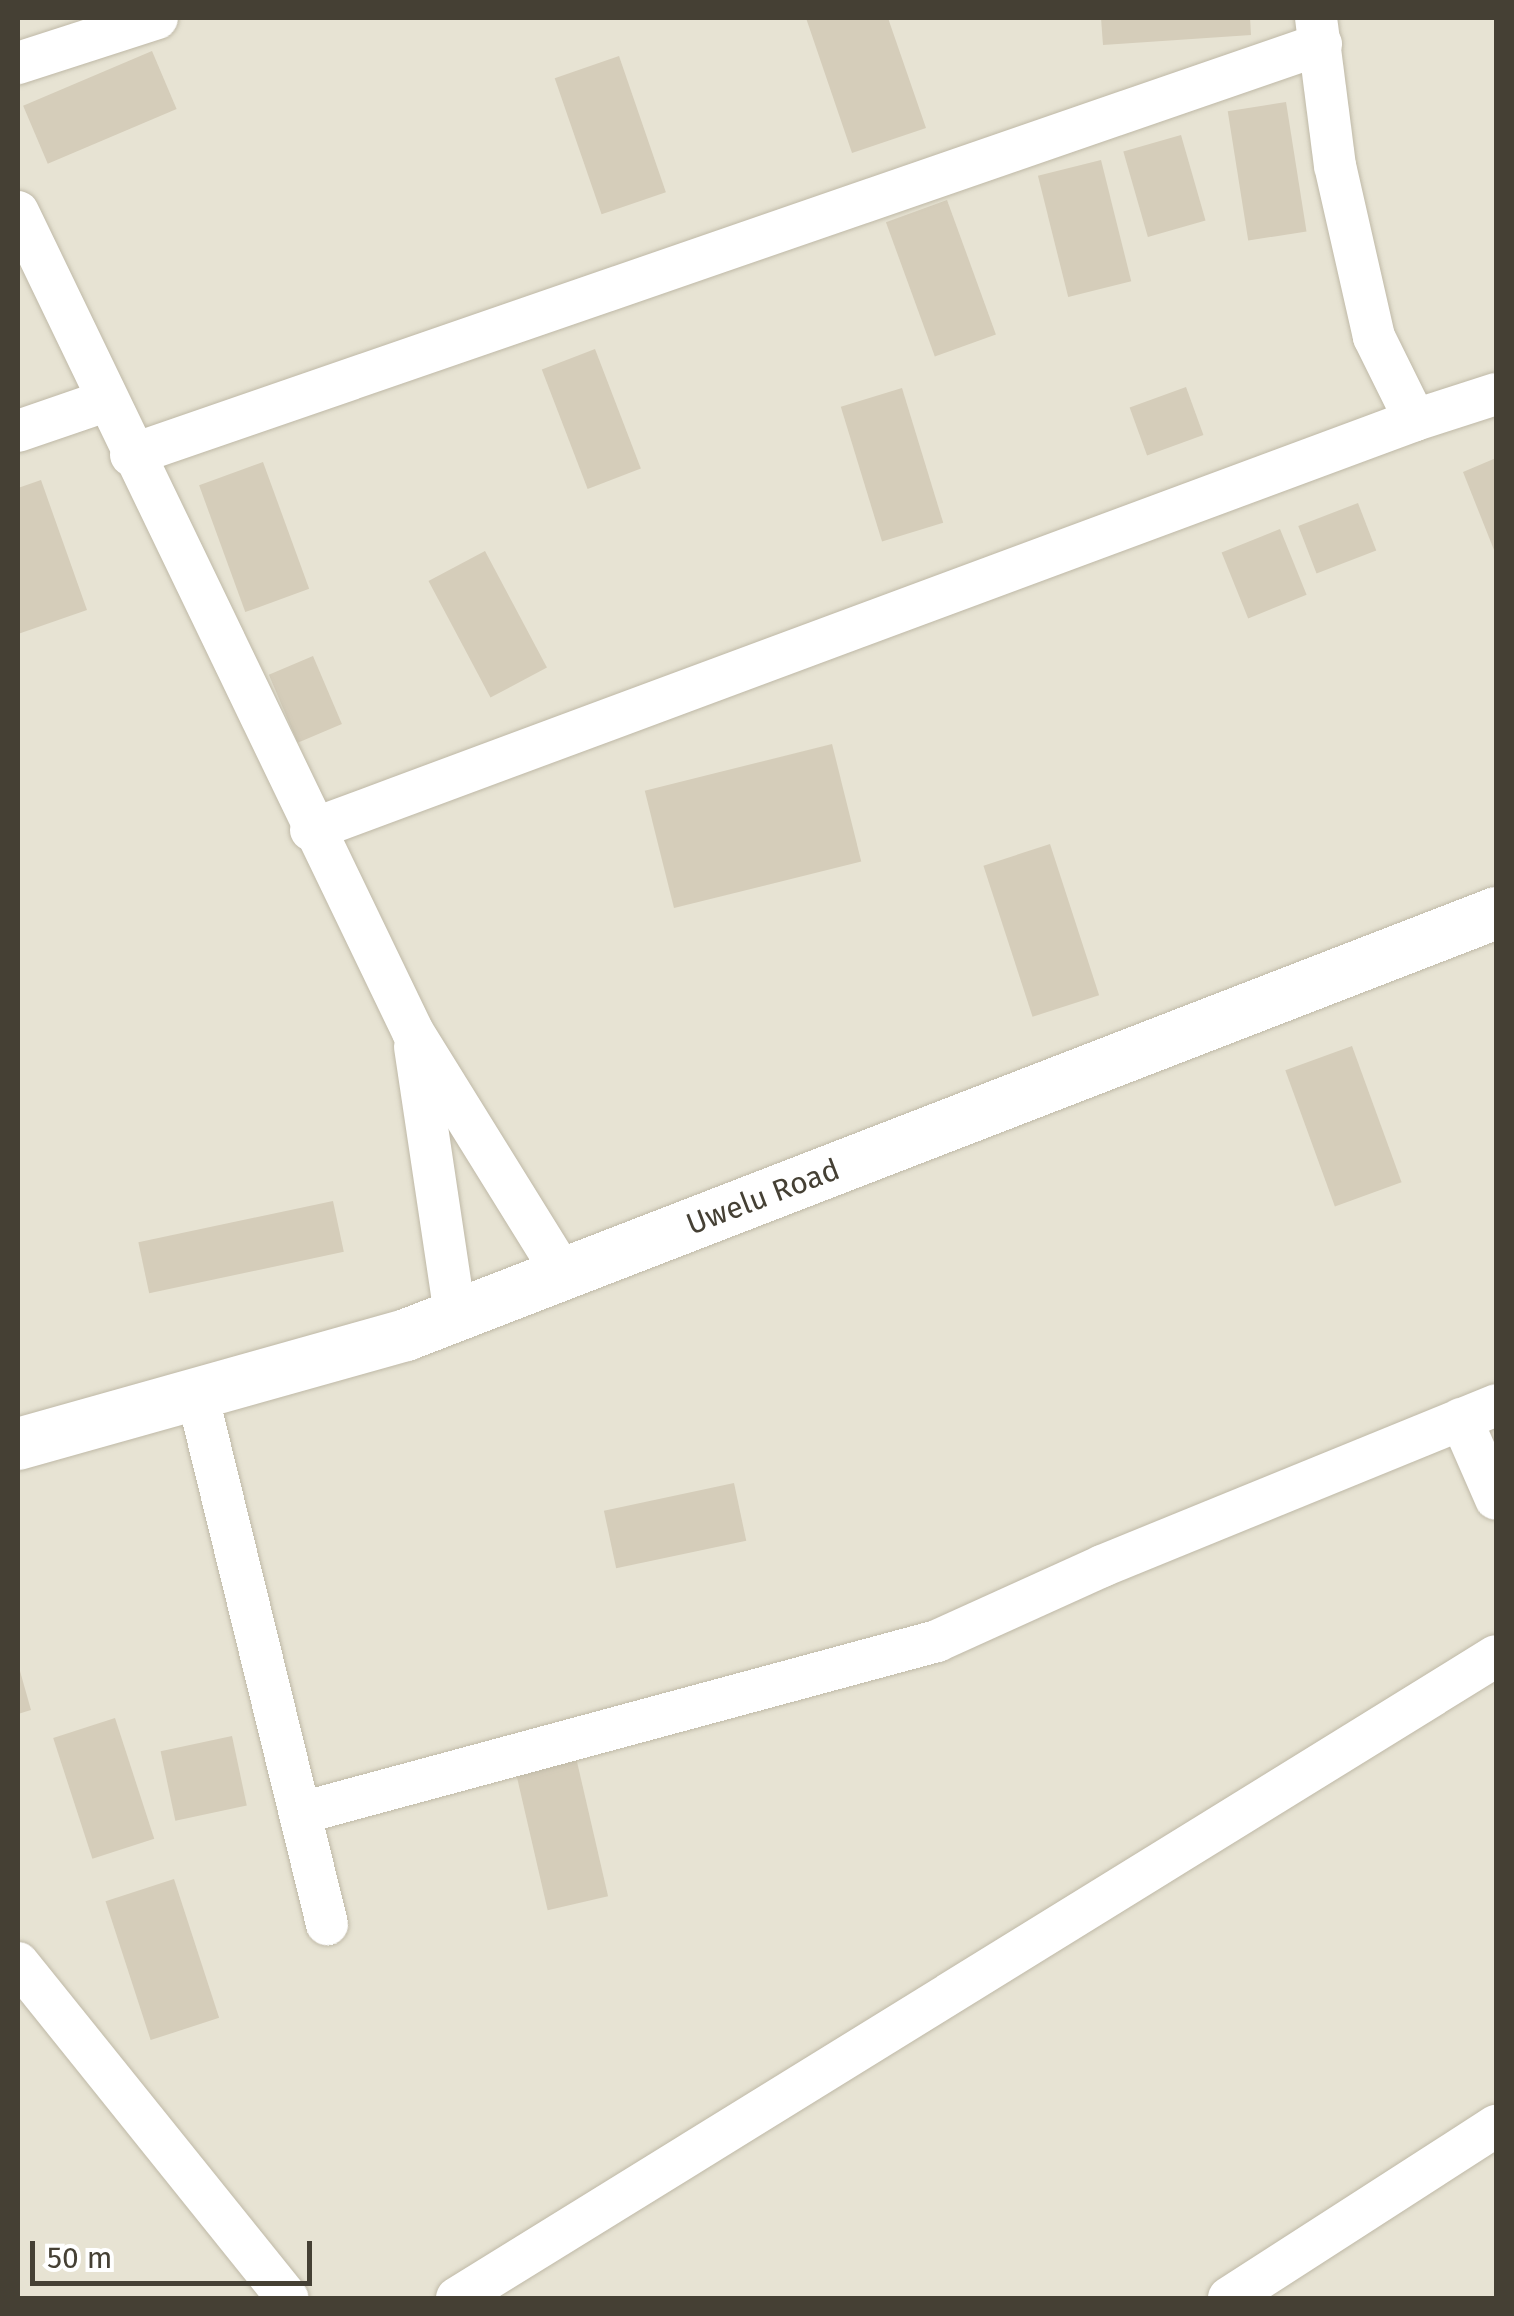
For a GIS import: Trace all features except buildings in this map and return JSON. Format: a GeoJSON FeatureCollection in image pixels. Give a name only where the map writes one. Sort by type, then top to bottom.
{"type":"FeatureCollection","features":[{"type":"Feature","properties":{"kind":"street"},"geometry":{"type":"LineString","coordinates":[[18,63],[156,18]]}},
{"type":"Feature","properties":{"kind":"street"},"geometry":{"type":"LineString","coordinates":[[131,455],[1319,31],[1335,166],[1374,337],[1415,420]]}},
{"type":"Feature","properties":{"kind":"street"},"geometry":{"type":"LineString","coordinates":[[18,212],[311,830],[413,1032],[563,1274]]}},
{"type":"Feature","properties":{"kind":"street"},"geometry":{"type":"LineString","coordinates":[[311,830],[1415,420],[1496,394]]}},
{"type":"Feature","properties":{"kind":"street"},"geometry":{"type":"LineString","coordinates":[[18,431],[105,401]]}},
{"type":"Feature","properties":{"kind":"street","name":"Uwelu Road"},"geometry":{"type":"LineString","coordinates":[[18,1444],[454,1316],[1496,913]]}},
{"type":"Feature","properties":{"kind":"street"},"geometry":{"type":"LineString","coordinates":[[413,1032],[454,1316]]}},
{"type":"Feature","properties":{"kind":"street"},"geometry":{"type":"LineString","coordinates":[[197,1394],[327,1924]]}},
{"type":"Feature","properties":{"kind":"street"},"geometry":{"type":"LineString","coordinates":[[301,1813],[936,1642],[1479,1412],[1496,1499]]}},
{"type":"Feature","properties":{"kind":"street"},"geometry":{"type":"LineString","coordinates":[[457,2298],[1496,1656]]}},
{"type":"Feature","properties":{"kind":"street"},"geometry":{"type":"LineString","coordinates":[[18,1963],[287,2298]]}},
{"type":"Feature","properties":{"kind":"street"},"geometry":{"type":"LineString","coordinates":[[1229,2298],[1496,2126]]}},
{"type":"Feature","properties":{"kind":"shaded area"},"geometry":{"type":"Polygon","coordinates":[[[18,18],[1496,18],[1496,2298],[18,2298],[18,18]]]}}]}
